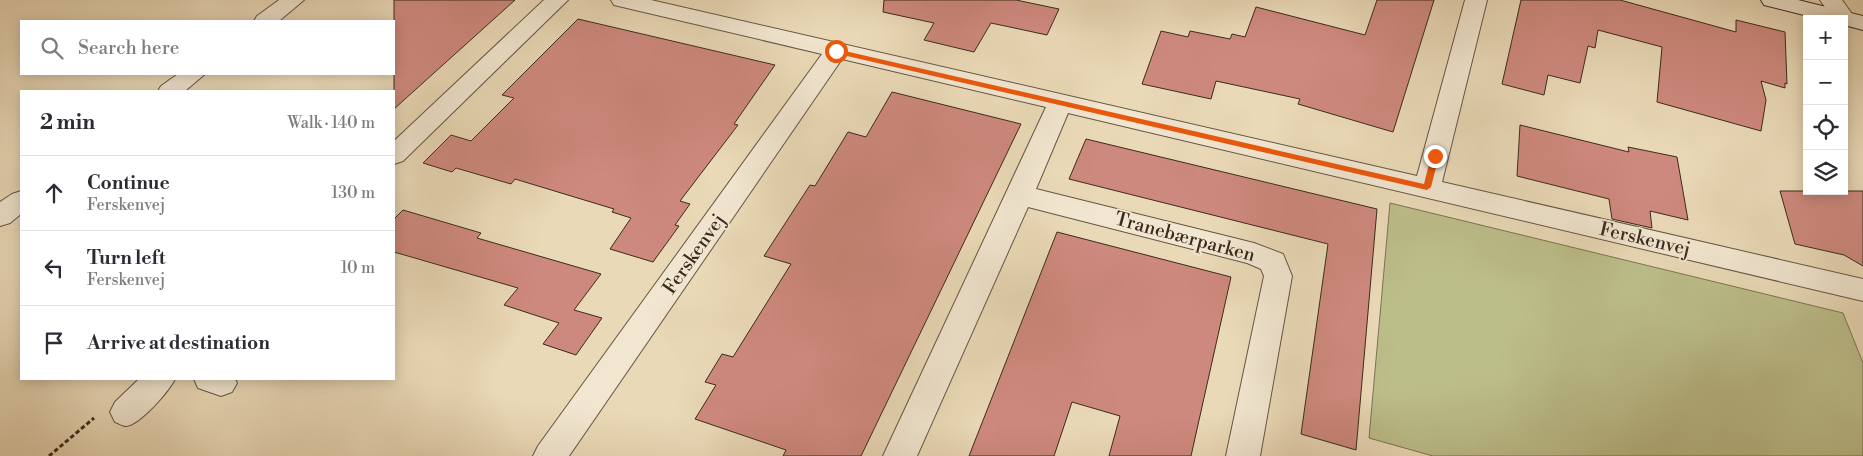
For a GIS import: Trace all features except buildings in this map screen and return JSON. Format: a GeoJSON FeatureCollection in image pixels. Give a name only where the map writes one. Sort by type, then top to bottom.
{"type":"FeatureCollection","features":[{"type":"Feature","properties":{"kind":"street"},"geometry":{"type":"LineString","coordinates":[[265,20],[293,0]]}},
{"type":"Feature","properties":{"kind":"street"},"geometry":{"type":"LineString","coordinates":[[395,154],[557,0]]}},
{"type":"Feature","properties":{"kind":"street","name":"Ferskenvej"},"geometry":{"type":"LineString","coordinates":[[622,0],[1863,290]]}},
{"type":"Feature","properties":{"kind":"street"},"geometry":{"type":"LineString","coordinates":[[1427,187],[1476,0]]}},
{"type":"Feature","properties":{"kind":"street"},"geometry":{"type":"LineString","coordinates":[[1772,0],[1854,20]]}},
{"type":"Feature","properties":{"kind":"street"},"geometry":{"type":"LineString","coordinates":[[1831,0],[1854,20]]}},
{"type":"Feature","properties":{"kind":"street","name":"Ferskenvej"},"geometry":{"type":"LineString","coordinates":[[550,456],[836,51]]}},
{"type":"Feature","properties":{"kind":"street"},"geometry":{"type":"LineString","coordinates":[[171,90],[192,75]]}},
{"type":"Feature","properties":{"kind":"street"},"geometry":{"type":"LineString","coordinates":[[900,456],[1020,195],[1060,103]]}},
{"type":"Feature","properties":{"kind":"street","name":"Tranebærparken"},"geometry":{"type":"LineString","coordinates":[[1020,195],[1254,254],[1273,262],[1278,276],[1243,456]]}},
{"type":"Feature","properties":{"kind":"street"},"geometry":{"type":"LineString","coordinates":[[0,216],[20,202]]}},
{"type":"Feature","properties":{"kind":"street"},"geometry":{"type":"LineString","coordinates":[[126,412],[158,380]]}},
{"type":"Feature","properties":{"kind":"path"},"geometry":{"type":"LineString","coordinates":[[49,456],[88,421],[106,411],[126,412]]}},
{"type":"Feature","properties":{"kind":"green space"},"geometry":{"type":"Polygon","coordinates":[[[1390,203],[1843,313],[1863,363],[1863,456],[1433,456],[1369,438],[1390,203]]]}},
{"type":"Feature","properties":{"kind":"route"},"geometry":{"type":"LineString","coordinates":[[836,51],[1302,160],[1427,187],[1435,156]]}}]}
